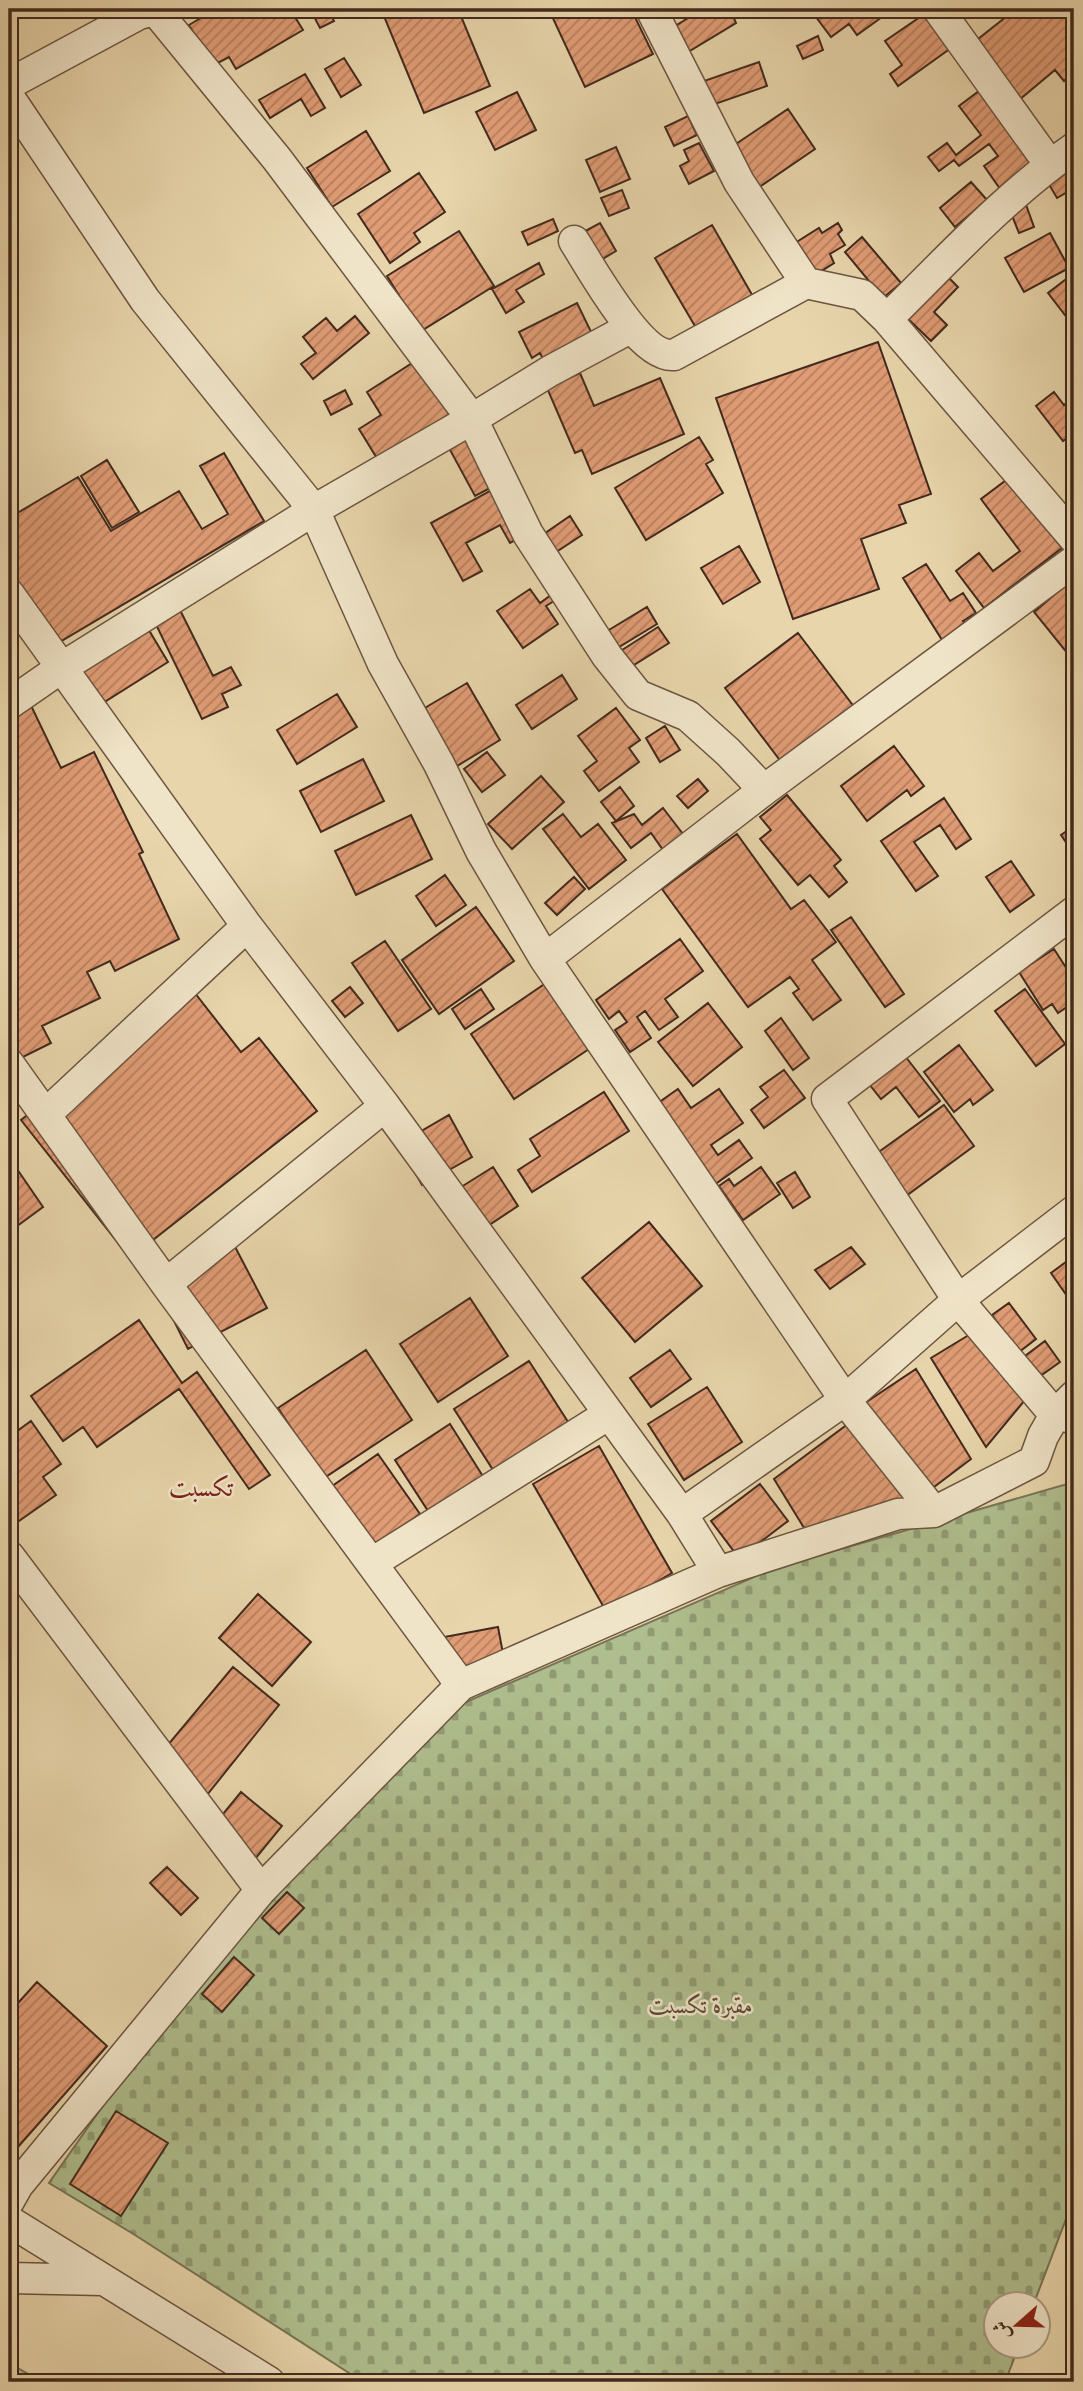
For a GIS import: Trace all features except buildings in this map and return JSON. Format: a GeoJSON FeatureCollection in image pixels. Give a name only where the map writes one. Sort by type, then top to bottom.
{"type":"FeatureCollection","features":[{"type":"Feature","properties":{"kind":"street"},"geometry":{"type":"LineString","coordinates":[[650,9],[739,182],[806,284]]}},
{"type":"Feature","properties":{"kind":"street"},"geometry":{"type":"LineString","coordinates":[[938,9],[1050,165]]}},
{"type":"Feature","properties":{"kind":"street"},"geometry":{"type":"LineString","coordinates":[[9,84],[139,14],[158,10],[277,159],[472,419],[528,534],[607,656],[638,695],[688,716],[729,752],[764,790]]}},
{"type":"Feature","properties":{"kind":"street"},"geometry":{"type":"LineString","coordinates":[[9,97],[145,300],[314,510],[383,664],[439,764],[481,850],[545,960],[845,1400],[934,1513]]}},
{"type":"Feature","properties":{"kind":"street"},"geometry":{"type":"LineString","coordinates":[[887,319],[1007,202],[1074,148]]}},
{"type":"Feature","properties":{"kind":"street"},"geometry":{"type":"LineString","coordinates":[[574,241],[630,328],[661,354],[674,355],[806,284],[862,295],[887,319],[1074,538]]}},
{"type":"Feature","properties":{"kind":"street"},"geometry":{"type":"LineString","coordinates":[[9,704],[61,668],[314,510],[550,371],[630,328]]}},
{"type":"Feature","properties":{"kind":"street"},"geometry":{"type":"LineString","coordinates":[[545,960],[764,790],[1074,561]]}},
{"type":"Feature","properties":{"kind":"street"},"geometry":{"type":"LineString","coordinates":[[9,594],[247,926],[384,1106],[609,1413],[682,1514],[718,1572]]}},
{"type":"Feature","properties":{"kind":"street"},"geometry":{"type":"LineString","coordinates":[[12,2187],[261,1890],[461,1685],[718,1572],[898,1514],[934,1513],[1034,1461],[1043,1436],[1068,1410],[958,1300],[827,1099],[1074,912]]}},
{"type":"Feature","properties":{"kind":"street"},"geometry":{"type":"LineString","coordinates":[[46,1114],[247,926]]}},
{"type":"Feature","properties":{"kind":"street"},"geometry":{"type":"LineString","coordinates":[[9,1063],[166,1284],[461,1685]]}},
{"type":"Feature","properties":{"kind":"street"},"geometry":{"type":"LineString","coordinates":[[166,1284],[384,1106]]}},
{"type":"Feature","properties":{"kind":"street"},"geometry":{"type":"LineString","coordinates":[[682,1514],[845,1400],[958,1300],[1074,1211]]}},
{"type":"Feature","properties":{"kind":"street"},"geometry":{"type":"LineString","coordinates":[[372,1563],[609,1413]]}},
{"type":"Feature","properties":{"kind":"street"},"geometry":{"type":"LineString","coordinates":[[9,1556],[261,1890]]}},
{"type":"Feature","properties":{"kind":"street"},"geometry":{"type":"LineString","coordinates":[[9,2221],[269,2382]]}},
{"type":"Feature","properties":{"kind":"street"},"geometry":{"type":"LineString","coordinates":[[9,2278],[104,2280]]}},
{"type":"Feature","properties":{"kind":"green space","name":"مقبرة تكسبت"},"geometry":{"type":"Polygon","coordinates":[[[1074,1482],[1074,2198],[1039,2290],[982,2290],[982,2360],[1014,2360],[1005,2382],[363,2382],[135,2235],[49,2183],[114,2090],[230,1940],[443,1712],[775,1568],[1074,1482]]]}},
{"type":"Feature","properties":{"kind":"green space"},"geometry":{"type":"Polygon","coordinates":[[[9,2363],[42,2382],[9,2382],[9,2363]]]}},
{"type":"Feature","properties":{"kind":"district","name":"تكسبت"},"geometry":{"type":"Point","coordinates":[201,1489]}}]}
